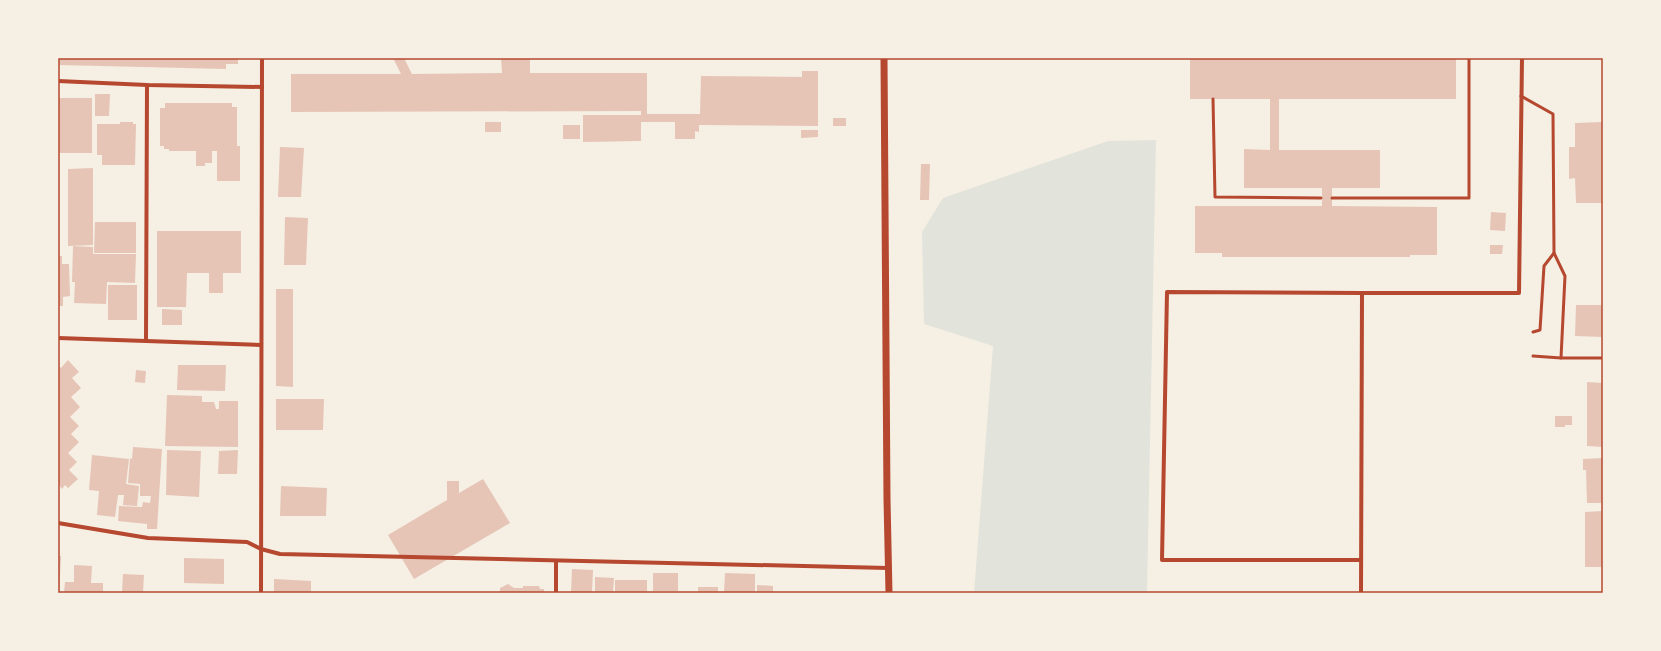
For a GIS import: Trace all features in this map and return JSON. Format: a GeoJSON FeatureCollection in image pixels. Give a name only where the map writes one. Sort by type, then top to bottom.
{"type":"FeatureCollection","features":[{"type":"Feature","properties":{"kind":"street"},"geometry":{"type":"LineString","coordinates":[[261,593],[262,58]]}},
{"type":"Feature","properties":{"kind":"street"},"geometry":{"type":"LineString","coordinates":[[884,58],[889,593]]}},
{"type":"Feature","properties":{"kind":"street"},"geometry":{"type":"LineString","coordinates":[[1362,560],[1162,560],[1167,292],[1362,294],[1519,293],[1522,58]]}},
{"type":"Feature","properties":{"kind":"street"},"geometry":{"type":"LineString","coordinates":[[58,81],[147,85],[262,87]]}},
{"type":"Feature","properties":{"kind":"street"},"geometry":{"type":"LineString","coordinates":[[146,341],[147,85]]}},
{"type":"Feature","properties":{"kind":"street"},"geometry":{"type":"LineString","coordinates":[[1361,593],[1362,294]]}},
{"type":"Feature","properties":{"kind":"street"},"geometry":{"type":"LineString","coordinates":[[58,338],[261,345]]}},
{"type":"Feature","properties":{"kind":"street"},"geometry":{"type":"LineString","coordinates":[[58,523],[148,538],[247,542],[261,549],[280,554],[888,568]]}},
{"type":"Feature","properties":{"kind":"street"},"geometry":{"type":"LineString","coordinates":[[556,561],[556,593]]}},
{"type":"Feature","properties":{"kind":"lane"},"geometry":{"type":"LineString","coordinates":[[1332,198],[1469,198],[1469,58]]}},
{"type":"Feature","properties":{"kind":"lane"},"geometry":{"type":"LineString","coordinates":[[1521,96],[1553,114],[1554,253],[1566,276],[1561,358]]}},
{"type":"Feature","properties":{"kind":"lane"},"geometry":{"type":"LineString","coordinates":[[1213,99],[1215,197],[1322,198]]}},
{"type":"Feature","properties":{"kind":"lane"},"geometry":{"type":"LineString","coordinates":[[1533,332],[1540,330],[1544,266],[1554,253]]}},
{"type":"Feature","properties":{"kind":"lane"},"geometry":{"type":"LineString","coordinates":[[1533,356],[1603,358]]}},
{"type":"Feature","properties":{"kind":"shaded area"},"geometry":{"type":"Polygon","coordinates":[[[1156,140],[1147,593],[974,593],[993,346],[924,324],[922,232],[943,198],[1108,141],[1156,140]]]}},
{"type":"Feature","properties":{"kind":"building"},"geometry":{"type":"Polygon","coordinates":[[[58,58],[238,58],[238,64],[226,64],[226,69],[58,65],[58,58]]]}},
{"type":"Feature","properties":{"kind":"building"},"geometry":{"type":"Polygon","coordinates":[[[393,58],[404,58],[412,74],[502,73],[501,58],[530,58],[530,73],[647,73],[647,114],[700,114],[701,76],[802,77],[802,71],[818,71],[818,126],[699,125],[699,132],[695,131],[695,139],[675,139],[675,122],[641,122],[641,141],[583,142],[583,115],[641,115],[641,111],[291,112],[291,74],[401,74],[393,58]]]}},
{"type":"Feature","properties":{"kind":"building"},"geometry":{"type":"Polygon","coordinates":[[[1190,58],[1456,58],[1456,99],[1279,99],[1279,150],[1380,150],[1380,188],[1332,188],[1332,206],[1437,207],[1437,255],[1410,255],[1410,257],[1222,257],[1222,253],[1195,253],[1195,206],[1322,206],[1322,188],[1244,188],[1244,149],[1270,150],[1270,99],[1190,99],[1190,58]]]}},
{"type":"Feature","properties":{"kind":"building"},"geometry":{"type":"Polygon","coordinates":[[[95,94],[110,94],[109,116],[95,116],[95,94]]]}},
{"type":"Feature","properties":{"kind":"building"},"geometry":{"type":"Polygon","coordinates":[[[58,98],[92,98],[92,153],[58,153],[58,98]]]}},
{"type":"Feature","properties":{"kind":"building"},"geometry":{"type":"Polygon","coordinates":[[[165,103],[232,103],[232,107],[237,107],[237,146],[240,146],[240,181],[217,181],[217,151],[212,151],[212,163],[205,163],[205,166],[196,166],[196,151],[169,151],[169,149],[164,149],[164,146],[160,146],[160,108],[165,108],[165,103]]]}},
{"type":"Feature","properties":{"kind":"building"},"geometry":{"type":"Polygon","coordinates":[[[833,118],[846,118],[846,126],[833,126],[833,118]]]}},
{"type":"Feature","properties":{"kind":"building"},"geometry":{"type":"Polygon","coordinates":[[[120,122],[133,122],[133,124],[136,124],[135,165],[102,165],[102,155],[97,155],[97,124],[120,124],[120,122]]]}},
{"type":"Feature","properties":{"kind":"building"},"geometry":{"type":"Polygon","coordinates":[[[485,122],[501,122],[501,132],[485,132],[485,122]]]}},
{"type":"Feature","properties":{"kind":"building"},"geometry":{"type":"Polygon","coordinates":[[[1603,122],[1603,203],[1576,203],[1575,178],[1569,179],[1569,147],[1575,147],[1575,123],[1603,122]]]}},
{"type":"Feature","properties":{"kind":"building"},"geometry":{"type":"Polygon","coordinates":[[[563,125],[580,125],[580,139],[563,139],[563,125]]]}},
{"type":"Feature","properties":{"kind":"building"},"geometry":{"type":"Polygon","coordinates":[[[801,130],[818,130],[818,137],[801,138],[801,130]]]}},
{"type":"Feature","properties":{"kind":"building"},"geometry":{"type":"Polygon","coordinates":[[[280,147],[304,148],[301,197],[278,197],[280,147]]]}},
{"type":"Feature","properties":{"kind":"building"},"geometry":{"type":"Polygon","coordinates":[[[921,164],[930,164],[929,200],[920,200],[921,164]]]}},
{"type":"Feature","properties":{"kind":"building"},"geometry":{"type":"Polygon","coordinates":[[[93,168],[93,245],[68,246],[68,169],[93,168]]]}},
{"type":"Feature","properties":{"kind":"building"},"geometry":{"type":"Polygon","coordinates":[[[1491,212],[1506,213],[1505,231],[1490,230],[1491,212]]]}},
{"type":"Feature","properties":{"kind":"building"},"geometry":{"type":"Polygon","coordinates":[[[285,217],[308,218],[306,265],[284,265],[285,217]]]}},
{"type":"Feature","properties":{"kind":"building"},"geometry":{"type":"Polygon","coordinates":[[[95,222],[136,222],[136,253],[94,253],[95,222]]]}},
{"type":"Feature","properties":{"kind":"building"},"geometry":{"type":"Polygon","coordinates":[[[157,231],[241,231],[241,273],[223,273],[223,293],[209,293],[209,273],[187,273],[186,307],[157,307],[157,231]]]}},
{"type":"Feature","properties":{"kind":"building"},"geometry":{"type":"Polygon","coordinates":[[[1490,245],[1503,245],[1502,254],[1490,254],[1490,245]]]}},
{"type":"Feature","properties":{"kind":"building"},"geometry":{"type":"Polygon","coordinates":[[[73,246],[93,247],[93,254],[136,254],[135,283],[107,282],[106,304],[74,303],[75,282],[72,282],[73,246]]]}},
{"type":"Feature","properties":{"kind":"building"},"geometry":{"type":"Polygon","coordinates":[[[58,256],[62,256],[62,264],[69,264],[70,296],[63,297],[63,306],[58,306],[58,256]]]}},
{"type":"Feature","properties":{"kind":"building"},"geometry":{"type":"Polygon","coordinates":[[[108,285],[137,285],[137,320],[108,320],[108,285]]]}},
{"type":"Feature","properties":{"kind":"building"},"geometry":{"type":"Polygon","coordinates":[[[276,289],[293,289],[293,387],[276,386],[276,289]]]}},
{"type":"Feature","properties":{"kind":"building"},"geometry":{"type":"Polygon","coordinates":[[[1576,305],[1603,305],[1603,337],[1575,336],[1576,305]]]}},
{"type":"Feature","properties":{"kind":"building"},"geometry":{"type":"Polygon","coordinates":[[[162,309],[182,310],[182,325],[162,325],[162,309]]]}},
{"type":"Feature","properties":{"kind":"building"},"geometry":{"type":"Polygon","coordinates":[[[68,360],[79,372],[72,378],[81,388],[71,397],[80,407],[70,417],[79,426],[71,434],[79,442],[68,453],[77,462],[69,470],[78,479],[68,488],[65,485],[62,489],[58,484],[58,365],[61,368],[68,360]]]}},
{"type":"Feature","properties":{"kind":"building"},"geometry":{"type":"Polygon","coordinates":[[[178,365],[226,365],[225,391],[177,390],[178,365]]]}},
{"type":"Feature","properties":{"kind":"building"},"geometry":{"type":"Polygon","coordinates":[[[136,370],[146,371],[145,383],[135,382],[136,370]]]}},
{"type":"Feature","properties":{"kind":"building"},"geometry":{"type":"Polygon","coordinates":[[[1587,382],[1603,383],[1603,447],[1587,446],[1587,382]]]}},
{"type":"Feature","properties":{"kind":"building"},"geometry":{"type":"Polygon","coordinates":[[[167,395],[202,396],[202,402],[214,402],[216,409],[219,409],[219,401],[238,401],[238,447],[165,446],[167,395]]]}},
{"type":"Feature","properties":{"kind":"building"},"geometry":{"type":"Polygon","coordinates":[[[276,399],[324,399],[323,430],[276,430],[276,399]]]}},
{"type":"Feature","properties":{"kind":"building"},"geometry":{"type":"Polygon","coordinates":[[[1555,416],[1572,416],[1572,425],[1555,427],[1555,416]]]}},
{"type":"Feature","properties":{"kind":"building"},"geometry":{"type":"Polygon","coordinates":[[[133,447],[162,449],[157,529],[147,529],[147,524],[118,521],[119,506],[142,507],[143,502],[150,503],[151,496],[140,496],[140,484],[128,483],[130,458],[132,459],[133,447]]]}},
{"type":"Feature","properties":{"kind":"building"},"geometry":{"type":"Polygon","coordinates":[[[167,450],[201,451],[199,497],[166,495],[167,450]]]}},
{"type":"Feature","properties":{"kind":"building"},"geometry":{"type":"Polygon","coordinates":[[[238,450],[237,474],[218,474],[219,451],[238,450]]]}},
{"type":"Feature","properties":{"kind":"building"},"geometry":{"type":"Polygon","coordinates":[[[92,455],[129,459],[126,484],[139,486],[137,506],[123,505],[124,495],[118,495],[115,517],[97,515],[99,491],[89,490],[92,455]]]}},
{"type":"Feature","properties":{"kind":"building"},"geometry":{"type":"Polygon","coordinates":[[[1603,458],[1603,503],[1587,503],[1586,470],[1583,470],[1583,459],[1603,458]]]}},
{"type":"Feature","properties":{"kind":"building"},"geometry":{"type":"Polygon","coordinates":[[[483,479],[510,523],[414,579],[388,535],[447,500],[447,481],[459,481],[459,493],[483,479]]]}},
{"type":"Feature","properties":{"kind":"building"},"geometry":{"type":"Polygon","coordinates":[[[281,486],[327,488],[326,516],[280,516],[281,486]]]}},
{"type":"Feature","properties":{"kind":"building"},"geometry":{"type":"Polygon","coordinates":[[[1603,511],[1603,567],[1585,567],[1585,512],[1603,511]]]}},
{"type":"Feature","properties":{"kind":"building"},"geometry":{"type":"Polygon","coordinates":[[[58,556],[61,556],[59,593],[58,593],[58,556]]]}},
{"type":"Feature","properties":{"kind":"building"},"geometry":{"type":"Polygon","coordinates":[[[184,558],[224,559],[224,584],[184,583],[184,558]]]}},
{"type":"Feature","properties":{"kind":"building"},"geometry":{"type":"Polygon","coordinates":[[[74,565],[92,566],[91,583],[103,583],[103,593],[64,593],[65,582],[74,582],[74,565]]]}},
{"type":"Feature","properties":{"kind":"building"},"geometry":{"type":"Polygon","coordinates":[[[572,569],[593,570],[592,593],[571,593],[572,569]]]}},
{"type":"Feature","properties":{"kind":"building"},"geometry":{"type":"Polygon","coordinates":[[[653,573],[678,573],[678,591],[653,591],[653,573]]]}},
{"type":"Feature","properties":{"kind":"building"},"geometry":{"type":"Polygon","coordinates":[[[725,573],[755,574],[755,593],[724,593],[725,573]]]}},
{"type":"Feature","properties":{"kind":"building"},"geometry":{"type":"Polygon","coordinates":[[[123,574],[144,575],[143,592],[122,592],[123,574]]]}},
{"type":"Feature","properties":{"kind":"building"},"geometry":{"type":"Polygon","coordinates":[[[595,577],[614,578],[613,593],[595,593],[595,577]]]}},
{"type":"Feature","properties":{"kind":"building"},"geometry":{"type":"Polygon","coordinates":[[[274,579],[311,581],[311,593],[274,593],[274,579]]]}},
{"type":"Feature","properties":{"kind":"building"},"geometry":{"type":"Polygon","coordinates":[[[615,580],[647,580],[647,593],[615,593],[615,580]]]}},
{"type":"Feature","properties":{"kind":"building"},"geometry":{"type":"Polygon","coordinates":[[[508,584],[514,588],[523,588],[523,586],[539,586],[540,589],[544,589],[544,593],[500,593],[500,588],[508,584]]]}},
{"type":"Feature","properties":{"kind":"building"},"geometry":{"type":"Polygon","coordinates":[[[757,585],[773,586],[773,593],[757,593],[757,585]]]}},
{"type":"Feature","properties":{"kind":"building"},"geometry":{"type":"Polygon","coordinates":[[[698,587],[718,587],[718,593],[698,593],[698,587]]]}}]}
